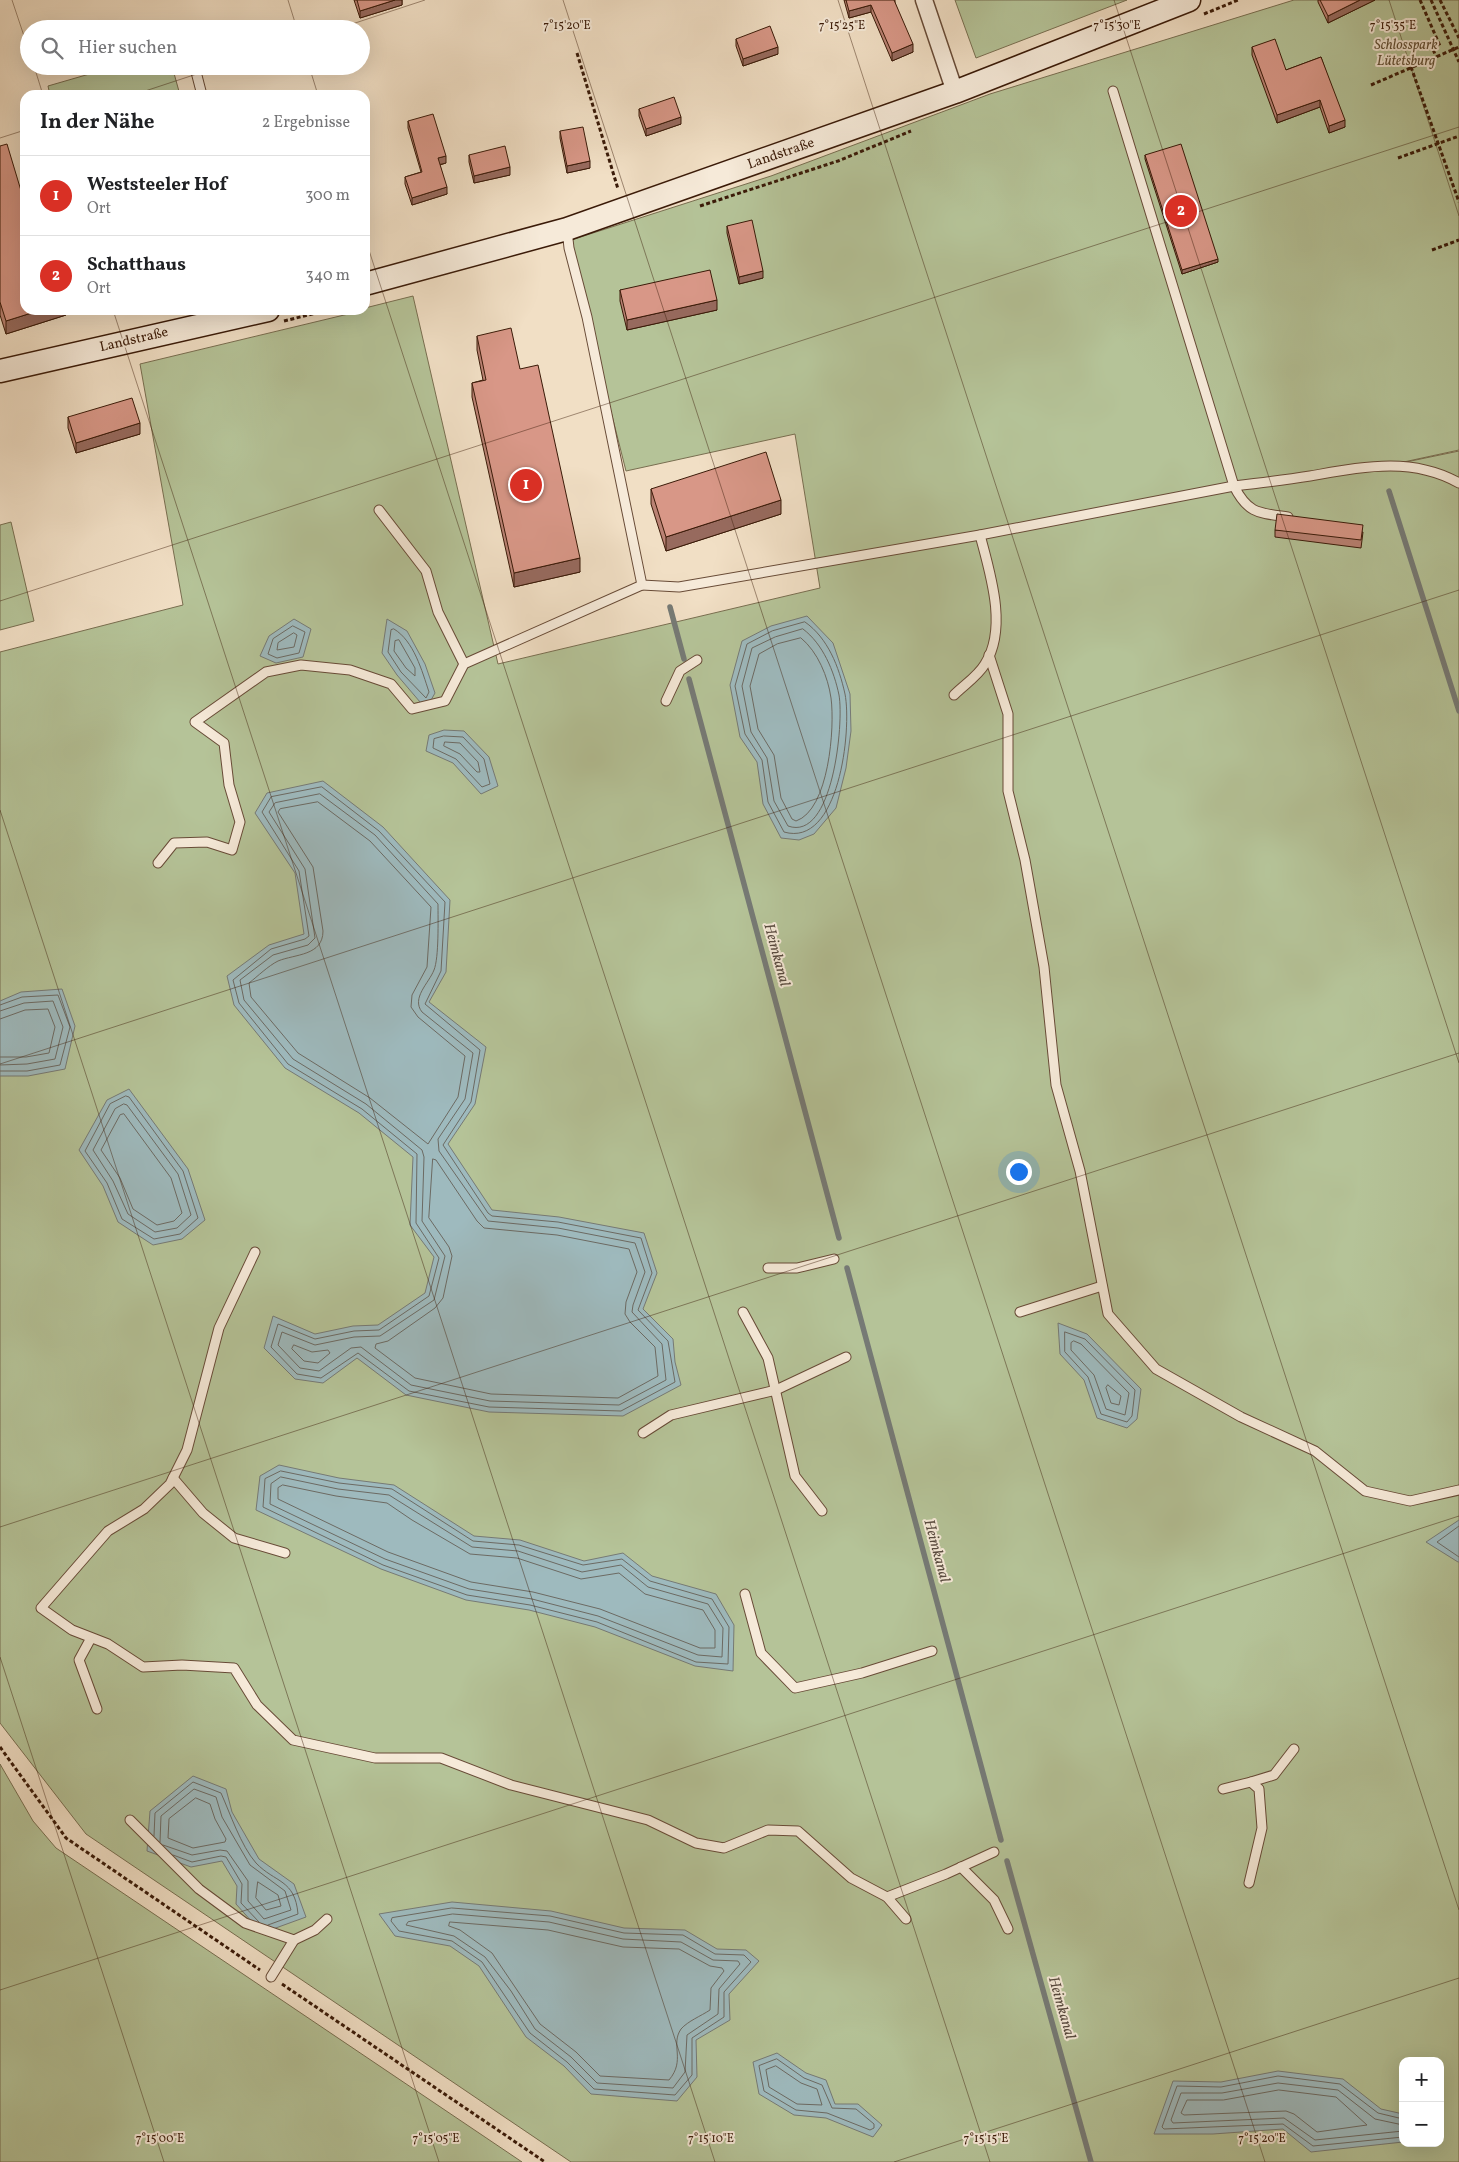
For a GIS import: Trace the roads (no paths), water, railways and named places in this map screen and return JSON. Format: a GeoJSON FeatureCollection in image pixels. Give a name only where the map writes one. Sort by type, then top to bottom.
{"type":"FeatureCollection","features":[{"type":"Feature","properties":{"kind":"street"},"geometry":{"type":"LineString","coordinates":[[924,0],[954,92]]}},
{"type":"Feature","properties":{"kind":"street","name":"Landstraße"},"geometry":{"type":"LineString","coordinates":[[370,283],[567,229],[954,92],[1188,0]]}},
{"type":"Feature","properties":{"kind":"street","name":"Landstraße"},"geometry":{"type":"LineString","coordinates":[[0,371],[245,315]]}},
{"type":"Feature","properties":{"kind":"lane"},"geometry":{"type":"LineString","coordinates":[[197,75],[201,90]]}},
{"type":"Feature","properties":{"kind":"lane"},"geometry":{"type":"LineString","coordinates":[[1113,91],[1234,486],[1242,502],[1256,512],[1294,518]]}},
{"type":"Feature","properties":{"kind":"lane"},"geometry":{"type":"LineString","coordinates":[[567,229],[569,248],[586,318],[642,585]]}},
{"type":"Feature","properties":{"kind":"lane"},"geometry":{"type":"LineString","coordinates":[[158,863],[174,843],[207,842],[232,850],[240,822],[229,785],[224,743],[195,722],[266,672],[302,665],[350,670],[391,684],[412,709],[445,701],[464,664],[642,585],[680,586],[980,535],[1234,486],[1370,466],[1402,465],[1430,469],[1459,483]]}},
{"type":"Feature","properties":{"kind":"lane"},"geometry":{"type":"LineString","coordinates":[[379,510],[426,571],[438,612],[464,664]]}},
{"type":"Feature","properties":{"kind":"lane"},"geometry":{"type":"LineString","coordinates":[[954,694],[985,665],[995,638],[995,592],[980,535]]}},
{"type":"Feature","properties":{"kind":"lane"},"geometry":{"type":"LineString","coordinates":[[988,655],[1008,714],[1008,791],[1025,860],[1044,968],[1056,1085],[1080,1171],[1108,1314],[1156,1369],[1241,1416],[1315,1451],[1365,1491],[1410,1501],[1459,1490]]}},
{"type":"Feature","properties":{"kind":"lane"},"geometry":{"type":"LineString","coordinates":[[666,702],[680,671],[698,660]]}},
{"type":"Feature","properties":{"kind":"lane"},"geometry":{"type":"LineString","coordinates":[[254,1252],[219,1328],[187,1450],[170,1484],[144,1509],[108,1531],[41,1608],[72,1630],[108,1644],[143,1667],[182,1665],[234,1668],[257,1705],[293,1740],[375,1758],[441,1758],[511,1785],[648,1820],[696,1844],[724,1848],[768,1830],[798,1831],[851,1878],[887,1897],[906,1919]]}},
{"type":"Feature","properties":{"kind":"lane"},"geometry":{"type":"LineString","coordinates":[[768,1268],[797,1268],[834,1259]]}},
{"type":"Feature","properties":{"kind":"lane"},"geometry":{"type":"LineString","coordinates":[[1020,1312],[1102,1286]]}},
{"type":"Feature","properties":{"kind":"lane"},"geometry":{"type":"LineString","coordinates":[[743,1312],[768,1358],[795,1476],[822,1511]]}},
{"type":"Feature","properties":{"kind":"lane"},"geometry":{"type":"LineString","coordinates":[[643,1433],[671,1415],[775,1390],[846,1357]]}},
{"type":"Feature","properties":{"kind":"lane"},"geometry":{"type":"LineString","coordinates":[[173,1478],[203,1513],[234,1538],[285,1553]]}},
{"type":"Feature","properties":{"kind":"lane"},"geometry":{"type":"LineString","coordinates":[[745,1594],[761,1654],[795,1688],[862,1673],[932,1651]]}},
{"type":"Feature","properties":{"kind":"lane"},"geometry":{"type":"LineString","coordinates":[[92,1638],[79,1660],[97,1708]]}},
{"type":"Feature","properties":{"kind":"lane"},"geometry":{"type":"LineString","coordinates":[[1223,1789],[1274,1775],[1294,1749]]}},
{"type":"Feature","properties":{"kind":"lane"},"geometry":{"type":"LineString","coordinates":[[1249,1883],[1262,1828],[1260,1790],[1251,1782]]}},
{"type":"Feature","properties":{"kind":"lane"},"geometry":{"type":"LineString","coordinates":[[130,1820],[199,1889],[245,1923],[294,1940]]}},
{"type":"Feature","properties":{"kind":"lane"},"geometry":{"type":"LineString","coordinates":[[887,1897],[994,1852]]}},
{"type":"Feature","properties":{"kind":"lane"},"geometry":{"type":"LineString","coordinates":[[961,1867],[994,1900],[1008,1929]]}},
{"type":"Feature","properties":{"kind":"lane"},"geometry":{"type":"LineString","coordinates":[[271,1977],[294,1940],[315,1930],[327,1919]]}},
{"type":"Feature","properties":{"kind":"water"},"geometry":{"type":"Polygon","coordinates":[[[807,616],[833,643],[850,694],[851,731],[846,768],[836,808],[814,834],[799,840],[781,838],[763,804],[757,762],[740,737],[730,685],[742,641],[771,626],[807,616]]]}},
{"type":"Feature","properties":{"kind":"water"},"geometry":{"type":"Polygon","coordinates":[[[294,619],[311,629],[303,657],[276,663],[260,656],[269,636],[294,619]]]}},
{"type":"Feature","properties":{"kind":"water"},"geometry":{"type":"Polygon","coordinates":[[[387,619],[407,631],[425,664],[435,693],[426,709],[397,675],[382,653],[387,619]]]}},
{"type":"Feature","properties":{"kind":"water"},"geometry":{"type":"Polygon","coordinates":[[[444,730],[464,731],[489,757],[498,786],[481,794],[453,763],[426,751],[429,735],[444,730]]]}},
{"type":"Feature","properties":{"kind":"water"},"geometry":{"type":"Polygon","coordinates":[[[323,781],[383,827],[450,900],[446,972],[429,1002],[486,1047],[475,1104],[448,1144],[492,1210],[559,1217],[644,1233],[657,1273],[643,1309],[673,1339],[675,1362],[681,1385],[623,1416],[489,1412],[406,1395],[357,1358],[323,1383],[295,1379],[264,1348],[273,1316],[315,1334],[353,1326],[378,1325],[425,1293],[434,1257],[410,1225],[413,1157],[359,1113],[285,1068],[234,1005],[227,976],[269,945],[304,934],[295,873],[255,813],[267,793],[323,781]]]}},
{"type":"Feature","properties":{"kind":"water"},"geometry":{"type":"Polygon","coordinates":[[[62,989],[75,1026],[65,1069],[28,1076],[0,1076],[0,1001],[21,992],[62,989]]]}},
{"type":"Feature","properties":{"kind":"water"},"geometry":{"type":"Polygon","coordinates":[[[129,1089],[188,1169],[205,1220],[182,1239],[153,1245],[118,1222],[103,1186],[79,1150],[107,1100],[129,1089]]]}},
{"type":"Feature","properties":{"kind":"water"},"geometry":{"type":"Polygon","coordinates":[[[1058,1323],[1087,1334],[1141,1389],[1137,1419],[1127,1428],[1097,1418],[1084,1380],[1060,1354],[1058,1323]]]}},
{"type":"Feature","properties":{"kind":"water"},"geometry":{"type":"Polygon","coordinates":[[[279,1465],[339,1478],[394,1485],[474,1536],[520,1540],[584,1561],[623,1553],[652,1576],[716,1594],[734,1625],[733,1671],[695,1666],[595,1627],[529,1610],[466,1600],[381,1569],[256,1510],[260,1476],[279,1465]]]}},
{"type":"Feature","properties":{"kind":"water"},"geometry":{"type":"Polygon","coordinates":[[[1459,1520],[1459,1562],[1458,1562],[1426,1542],[1459,1520]]]}},
{"type":"Feature","properties":{"kind":"water"},"geometry":{"type":"Polygon","coordinates":[[[193,1776],[226,1789],[232,1812],[259,1859],[294,1884],[306,1917],[262,1933],[236,1904],[237,1886],[222,1861],[191,1867],[147,1851],[150,1811],[193,1776]]]}},
{"type":"Feature","properties":{"kind":"water"},"geometry":{"type":"Polygon","coordinates":[[[452,1902],[551,1911],[624,1928],[685,1930],[717,1949],[746,1950],[759,1961],[729,1994],[730,2020],[696,2040],[697,2077],[677,2101],[591,2094],[564,2066],[526,2037],[479,1966],[450,1946],[395,1936],[379,1914],[452,1902]]]}},
{"type":"Feature","properties":{"kind":"water"},"geometry":{"type":"Polygon","coordinates":[[[777,2053],[806,2073],[826,2080],[835,2104],[858,2104],[882,2125],[873,2137],[826,2118],[794,2115],[759,2094],[753,2062],[777,2053]]]}},
{"type":"Feature","properties":{"kind":"water"},"geometry":{"type":"Polygon","coordinates":[[[1278,2071],[1343,2079],[1381,2109],[1399,2113],[1399,2142],[1311,2152],[1283,2129],[1213,2134],[1154,2134],[1173,2081],[1221,2082],[1278,2071]]]}},
{"type":"Feature","properties":{"kind":"waterway"},"geometry":{"type":"LineString","coordinates":[[1389,491],[1459,711]]}},
{"type":"Feature","properties":{"kind":"waterway","name":"Heimkanal"},"geometry":{"type":"LineString","coordinates":[[670,607],[684,659]]}},
{"type":"Feature","properties":{"kind":"waterway","name":"Heimkanal"},"geometry":{"type":"LineString","coordinates":[[689,679],[839,1238]]}},
{"type":"Feature","properties":{"kind":"waterway","name":"Heimkanal"},"geometry":{"type":"LineString","coordinates":[[847,1268],[1001,1840]]}},
{"type":"Feature","properties":{"kind":"waterway","name":"Heimkanal"},"geometry":{"type":"LineString","coordinates":[[1007,1861],[1091,2162]]}},
{"type":"Feature","properties":{"kind":"place","name":"Schatthaus"},"geometry":{"type":"Point","coordinates":[1181,211]}},
{"type":"Feature","properties":{"kind":"place","name":"Weststeeler Hof"},"geometry":{"type":"Point","coordinates":[526,485]}},
{"type":"Feature","properties":{"kind":"park label","name":"Schlosspark Lütetsburg"},"geometry":{"type":"Point","coordinates":[1406,54]}}]}
